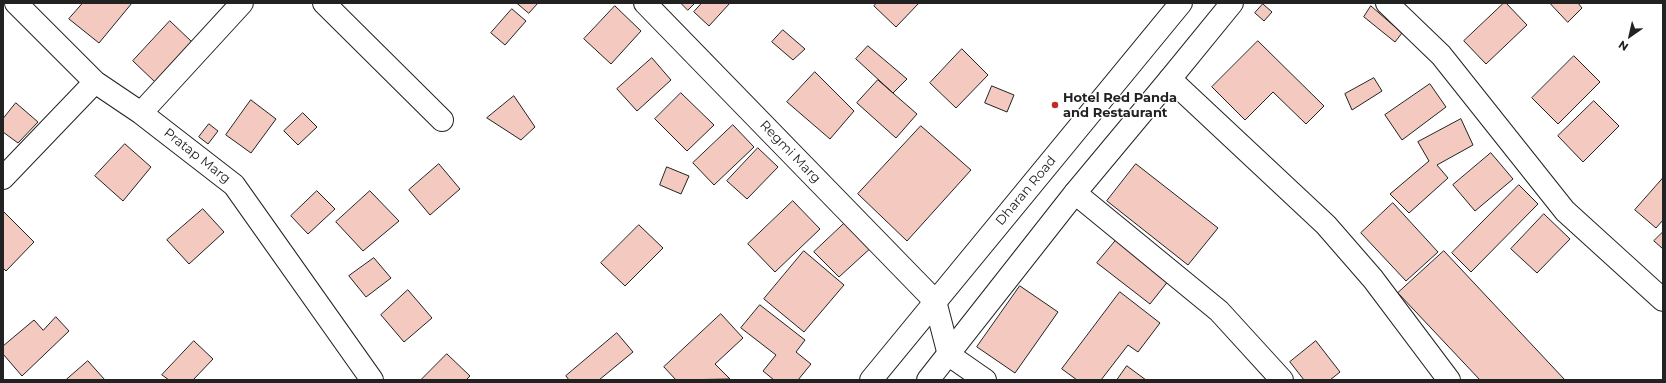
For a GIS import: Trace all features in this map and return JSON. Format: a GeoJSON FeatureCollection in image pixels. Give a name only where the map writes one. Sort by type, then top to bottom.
{"type":"FeatureCollection","features":[{"type":"Feature","properties":{"kind":"street","name":"Pratap Marg"},"geometry":{"type":"LineString","coordinates":[[16,3],[95,82],[141,113],[234,185],[372,380]]}},
{"type":"Feature","properties":{"kind":"street"},"geometry":{"type":"LineString","coordinates":[[141,113],[242,3]]}},
{"type":"Feature","properties":{"kind":"street"},"geometry":{"type":"LineString","coordinates":[[324,3],[442,120]]}},
{"type":"Feature","properties":{"kind":"street","name":"Regmi Marg"},"geometry":{"type":"LineString","coordinates":[[645,3],[935,301]]}},
{"type":"Feature","properties":{"kind":"street","name":"Dharan Road"},"geometry":{"type":"LineString","coordinates":[[871,380],[1181,3]]}},
{"type":"Feature","properties":{"kind":"street"},"geometry":{"type":"LineString","coordinates":[[928,380],[1074,193],[1232,3]]}},
{"type":"Feature","properties":{"kind":"street"},"geometry":{"type":"LineString","coordinates":[[1387,3],[1441,54],[1565,211],[1663,300]]}},
{"type":"Feature","properties":{"kind":"street"},"geometry":{"type":"LineString","coordinates":[[1170,79],[1326,225],[1373,279],[1448,380]]}},
{"type":"Feature","properties":{"kind":"street"},"geometry":{"type":"LineString","coordinates":[[3,178],[95,82]]}},
{"type":"Feature","properties":{"kind":"street"},"geometry":{"type":"LineString","coordinates":[[1074,193],[1219,310],[1282,380]]}},
{"type":"Feature","properties":{"kind":"street"},"geometry":{"type":"LineString","coordinates":[[935,301],[949,355],[985,380]]}},
{"type":"Feature","properties":{"kind":"building"},"geometry":{"type":"Polygon","coordinates":[[[83,3],[132,3],[99,43],[69,19],[83,3]]]}},
{"type":"Feature","properties":{"kind":"building"},"geometry":{"type":"Polygon","coordinates":[[[517,3],[538,3],[529,13],[517,3]]]}},
{"type":"Feature","properties":{"kind":"building"},"geometry":{"type":"Polygon","coordinates":[[[681,3],[695,3],[688,10],[681,3]]]}},
{"type":"Feature","properties":{"kind":"building"},"geometry":{"type":"Polygon","coordinates":[[[702,3],[730,3],[709,26],[694,12],[702,3]]]}},
{"type":"Feature","properties":{"kind":"building"},"geometry":{"type":"Polygon","coordinates":[[[877,3],[919,3],[896,27],[874,6],[877,3]]]}},
{"type":"Feature","properties":{"kind":"building"},"geometry":{"type":"Polygon","coordinates":[[[1504,3],[1506,3],[1527,25],[1486,64],[1464,41],[1504,3]]]}},
{"type":"Feature","properties":{"kind":"building"},"geometry":{"type":"Polygon","coordinates":[[[1550,3],[1578,3],[1582,8],[1568,22],[1550,3]]]}},
{"type":"Feature","properties":{"kind":"building"},"geometry":{"type":"Polygon","coordinates":[[[1263,4],[1272,12],[1264,21],[1255,13],[1263,4]]]}},
{"type":"Feature","properties":{"kind":"building"},"geometry":{"type":"Polygon","coordinates":[[[615,6],[641,31],[611,64],[584,39],[615,6]]]}},
{"type":"Feature","properties":{"kind":"building"},"geometry":{"type":"Polygon","coordinates":[[[1371,6],[1402,33],[1395,42],[1364,17],[1371,6]]]}},
{"type":"Feature","properties":{"kind":"building"},"geometry":{"type":"Polygon","coordinates":[[[512,9],[526,21],[505,45],[491,33],[512,9]]]}},
{"type":"Feature","properties":{"kind":"building"},"geometry":{"type":"Polygon","coordinates":[[[170,21],[192,42],[155,82],[133,61],[170,21]]]}},
{"type":"Feature","properties":{"kind":"building"},"geometry":{"type":"Polygon","coordinates":[[[783,30],[805,49],[793,60],[772,42],[783,30]]]}},
{"type":"Feature","properties":{"kind":"building"},"geometry":{"type":"Polygon","coordinates":[[[1258,41],[1324,106],[1306,124],[1273,92],[1245,120],[1212,87],[1258,41]]]}},
{"type":"Feature","properties":{"kind":"building"},"geometry":{"type":"Polygon","coordinates":[[[868,46],[907,79],[893,93],[856,59],[868,46]]]}},
{"type":"Feature","properties":{"kind":"building"},"geometry":{"type":"Polygon","coordinates":[[[962,49],[988,75],[956,108],[930,83],[962,49]]]}},
{"type":"Feature","properties":{"kind":"building"},"geometry":{"type":"Polygon","coordinates":[[[1574,56],[1600,82],[1558,124],[1532,98],[1574,56]]]}},
{"type":"Feature","properties":{"kind":"building"},"geometry":{"type":"Polygon","coordinates":[[[652,58],[671,80],[637,111],[617,89],[652,58]]]}},
{"type":"Feature","properties":{"kind":"building"},"geometry":{"type":"Polygon","coordinates":[[[815,72],[854,111],[830,139],[787,102],[815,72]]]}},
{"type":"Feature","properties":{"kind":"building"},"geometry":{"type":"Polygon","coordinates":[[[1374,78],[1382,91],[1352,110],[1345,94],[1374,78]]]}},
{"type":"Feature","properties":{"kind":"building"},"geometry":{"type":"Polygon","coordinates":[[[878,80],[917,114],[896,138],[857,103],[878,80]]]}},
{"type":"Feature","properties":{"kind":"building"},"geometry":{"type":"Polygon","coordinates":[[[1430,84],[1446,107],[1402,140],[1385,115],[1430,84]]]}},
{"type":"Feature","properties":{"kind":"building"},"geometry":{"type":"Polygon","coordinates":[[[992,86],[1014,95],[1007,112],[985,103],[992,86]]]}},
{"type":"Feature","properties":{"kind":"building"},"geometry":{"type":"Polygon","coordinates":[[[681,93],[714,125],[687,151],[655,119],[681,93]]]}},
{"type":"Feature","properties":{"kind":"building"},"geometry":{"type":"Polygon","coordinates":[[[514,96],[535,127],[521,140],[487,118],[514,96]]]}},
{"type":"Feature","properties":{"kind":"building"},"geometry":{"type":"Polygon","coordinates":[[[251,100],[276,119],[251,153],[226,135],[251,100]]]}},
{"type":"Feature","properties":{"kind":"building"},"geometry":{"type":"Polygon","coordinates":[[[1594,101],[1619,126],[1583,162],[1558,136],[1594,101]]]}},
{"type":"Feature","properties":{"kind":"building"},"geometry":{"type":"Polygon","coordinates":[[[16,103],[38,122],[18,143],[3,132],[3,119],[16,103]]]}},
{"type":"Feature","properties":{"kind":"building"},"geometry":{"type":"Polygon","coordinates":[[[303,113],[317,127],[298,145],[284,131],[303,113]]]}},
{"type":"Feature","properties":{"kind":"building"},"geometry":{"type":"Polygon","coordinates":[[[1461,119],[1473,145],[1437,165],[1448,178],[1409,213],[1390,194],[1429,161],[1418,142],[1461,119]]]}},
{"type":"Feature","properties":{"kind":"building"},"geometry":{"type":"Polygon","coordinates":[[[209,124],[218,131],[208,144],[199,137],[209,124]]]}},
{"type":"Feature","properties":{"kind":"building"},"geometry":{"type":"Polygon","coordinates":[[[733,125],[754,147],[714,185],[693,163],[733,125]]]}},
{"type":"Feature","properties":{"kind":"building"},"geometry":{"type":"Polygon","coordinates":[[[921,126],[971,170],[907,241],[858,194],[921,126]]]}},
{"type":"Feature","properties":{"kind":"building"},"geometry":{"type":"Polygon","coordinates":[[[125,144],[151,167],[123,201],[95,176],[125,144]]]}},
{"type":"Feature","properties":{"kind":"building"},"geometry":{"type":"Polygon","coordinates":[[[758,148],[778,167],[747,199],[727,181],[758,148]]]}},
{"type":"Feature","properties":{"kind":"building"},"geometry":{"type":"Polygon","coordinates":[[[1491,153],[1513,179],[1475,211],[1453,185],[1491,153]]]}},
{"type":"Feature","properties":{"kind":"building"},"geometry":{"type":"Polygon","coordinates":[[[439,164],[460,189],[430,215],[409,190],[439,164]]]}},
{"type":"Feature","properties":{"kind":"building"},"geometry":{"type":"Polygon","coordinates":[[[1136,164],[1218,228],[1188,265],[1107,201],[1136,164]]]}},
{"type":"Feature","properties":{"kind":"building"},"geometry":{"type":"Polygon","coordinates":[[[667,167],[689,176],[681,194],[660,185],[667,167]]]}},
{"type":"Feature","properties":{"kind":"building"},"geometry":{"type":"Polygon","coordinates":[[[1663,178],[1663,220],[1656,228],[1635,210],[1663,178]]]}},
{"type":"Feature","properties":{"kind":"building"},"geometry":{"type":"Polygon","coordinates":[[[1519,185],[1538,204],[1471,272],[1452,253],[1519,185]]]}},
{"type":"Feature","properties":{"kind":"building"},"geometry":{"type":"Polygon","coordinates":[[[317,191],[335,209],[308,234],[291,216],[317,191]]]}},
{"type":"Feature","properties":{"kind":"building"},"geometry":{"type":"Polygon","coordinates":[[[370,191],[399,221],[363,251],[336,222],[370,191]]]}},
{"type":"Feature","properties":{"kind":"building"},"geometry":{"type":"Polygon","coordinates":[[[793,201],[820,229],[775,272],[748,244],[793,201]]]}},
{"type":"Feature","properties":{"kind":"building"},"geometry":{"type":"Polygon","coordinates":[[[1393,203],[1438,252],[1406,281],[1361,233],[1393,203]]]}},
{"type":"Feature","properties":{"kind":"building"},"geometry":{"type":"Polygon","coordinates":[[[203,209],[224,232],[189,264],[167,240],[203,209]]]}},
{"type":"Feature","properties":{"kind":"building"},"geometry":{"type":"Polygon","coordinates":[[[3,211],[34,242],[6,271],[3,268],[3,211]]]}},
{"type":"Feature","properties":{"kind":"building"},"geometry":{"type":"Polygon","coordinates":[[[1544,214],[1570,239],[1537,273],[1511,249],[1544,214]]]}},
{"type":"Feature","properties":{"kind":"building"},"geometry":{"type":"Polygon","coordinates":[[[849,219],[874,245],[839,277],[814,252],[849,219]]]}},
{"type":"Feature","properties":{"kind":"building"},"geometry":{"type":"Polygon","coordinates":[[[639,225],[663,248],[625,286],[601,263],[639,225]]]}},
{"type":"Feature","properties":{"kind":"building"},"geometry":{"type":"Polygon","coordinates":[[[1663,232],[1663,249],[1654,241],[1663,232]]]}},
{"type":"Feature","properties":{"kind":"building"},"geometry":{"type":"Polygon","coordinates":[[[1117,239],[1169,280],[1150,304],[1097,263],[1117,239]]]}},
{"type":"Feature","properties":{"kind":"building"},"geometry":{"type":"Polygon","coordinates":[[[804,251],[844,285],[804,332],[764,299],[804,251]]]}},
{"type":"Feature","properties":{"kind":"building"},"geometry":{"type":"Polygon","coordinates":[[[1444,251],[1565,380],[1480,380],[1398,293],[1444,251]]]}},
{"type":"Feature","properties":{"kind":"building"},"geometry":{"type":"Polygon","coordinates":[[[374,258],[391,278],[366,297],[349,276],[374,258]]]}},
{"type":"Feature","properties":{"kind":"building"},"geometry":{"type":"Polygon","coordinates":[[[1020,286],[1058,312],[1015,373],[977,347],[1020,286]]]}},
{"type":"Feature","properties":{"kind":"building"},"geometry":{"type":"Polygon","coordinates":[[[408,290],[432,318],[404,342],[381,315],[408,290]]]}},
{"type":"Feature","properties":{"kind":"building"},"geometry":{"type":"Polygon","coordinates":[[[1120,292],[1160,323],[1138,352],[1128,345],[1101,380],[1077,380],[1062,369],[1120,292]]]}},
{"type":"Feature","properties":{"kind":"building"},"geometry":{"type":"Polygon","coordinates":[[[760,305],[805,340],[796,352],[811,364],[798,380],[774,380],[763,371],[776,355],[741,328],[760,305]]]}},
{"type":"Feature","properties":{"kind":"building"},"geometry":{"type":"Polygon","coordinates":[[[721,314],[743,338],[715,364],[730,379],[676,380],[664,367],[721,314]]]}},
{"type":"Feature","properties":{"kind":"building"},"geometry":{"type":"Polygon","coordinates":[[[56,317],[69,331],[22,376],[3,354],[3,346],[34,320],[43,330],[56,317]]]}},
{"type":"Feature","properties":{"kind":"building"},"geometry":{"type":"Polygon","coordinates":[[[617,333],[633,352],[599,380],[569,380],[566,376],[617,333]]]}},
{"type":"Feature","properties":{"kind":"building"},"geometry":{"type":"Polygon","coordinates":[[[194,341],[213,359],[193,380],[169,380],[162,375],[194,341]]]}},
{"type":"Feature","properties":{"kind":"building"},"geometry":{"type":"Polygon","coordinates":[[[1316,341],[1340,372],[1330,380],[1304,380],[1290,362],[1316,341]]]}},
{"type":"Feature","properties":{"kind":"building"},"geometry":{"type":"Polygon","coordinates":[[[447,354],[470,376],[466,380],[421,380],[447,354]]]}},
{"type":"Feature","properties":{"kind":"building"},"geometry":{"type":"Polygon","coordinates":[[[88,361],[105,380],[66,380],[88,361]]]}},
{"type":"Feature","properties":{"kind":"building"},"geometry":{"type":"Polygon","coordinates":[[[1127,366],[1146,380],[1117,380],[1127,366]]]}},
{"type":"Feature","properties":{"kind":"place","name":"Hotel Red Panda and Restaurant"},"geometry":{"type":"Point","coordinates":[1055,105]}}]}
